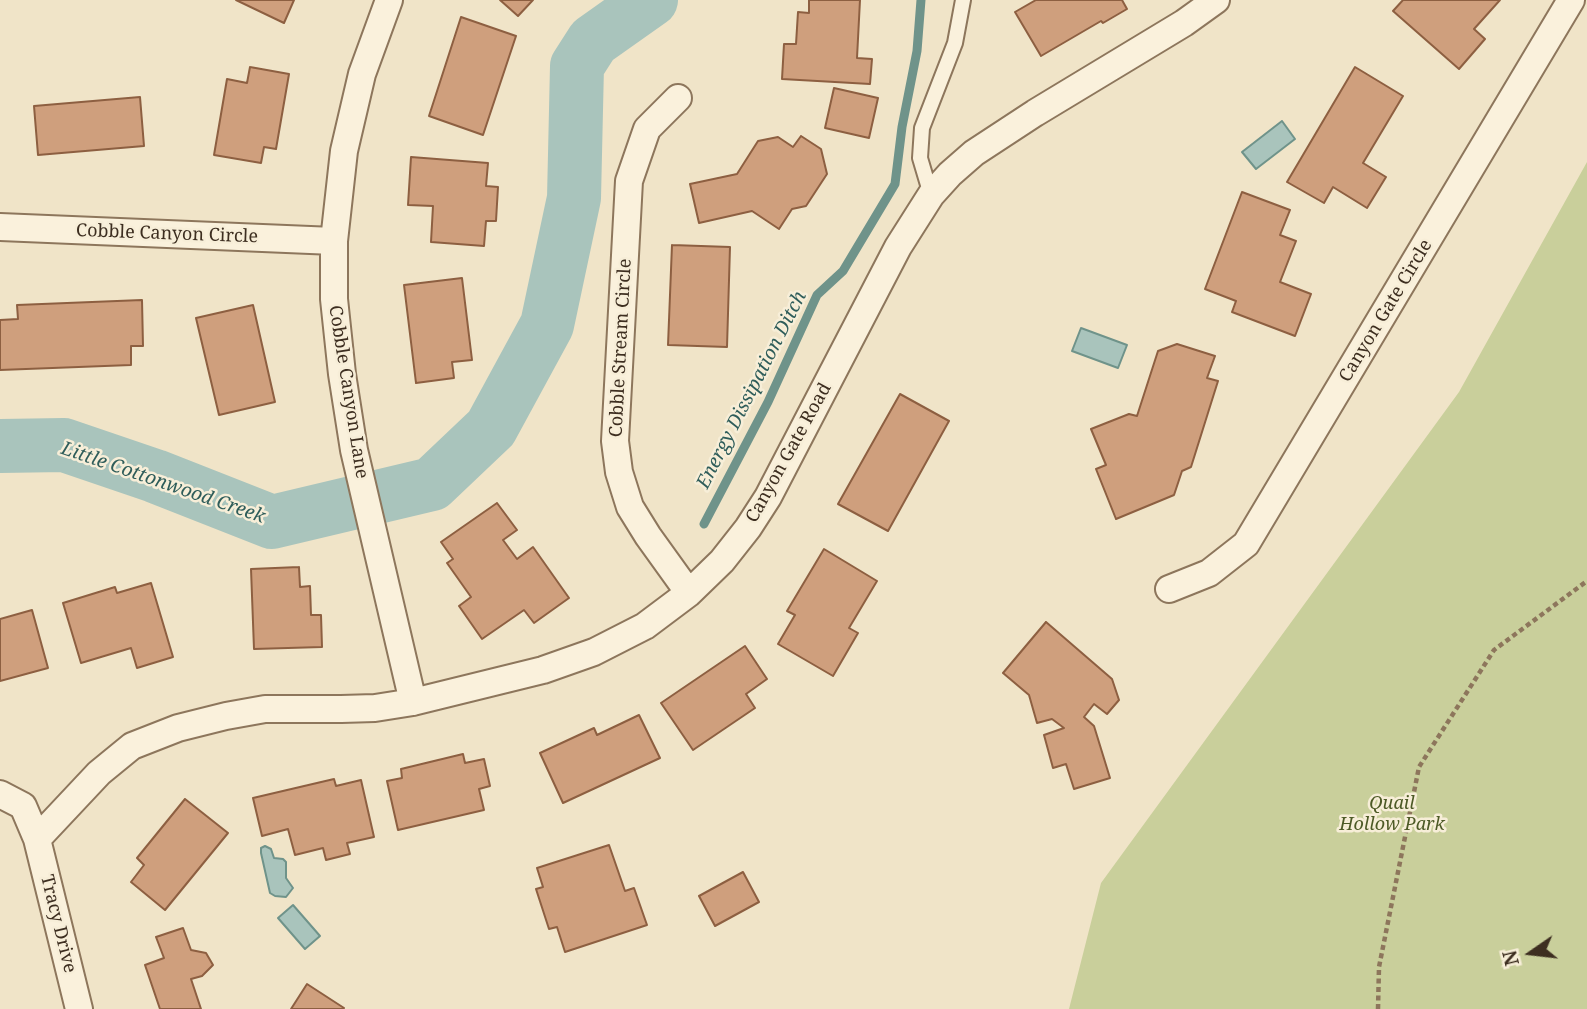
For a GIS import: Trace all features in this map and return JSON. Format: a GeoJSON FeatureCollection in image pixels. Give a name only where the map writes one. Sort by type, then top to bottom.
{"type":"FeatureCollection","features":[{"type":"Feature","properties":{"kind":"street","name":"Cobble Canyon Lane"},"geometry":{"type":"LineString","coordinates":[[389,0],[362,74],[344,150],[334,241],[334,299],[354,450],[413,702]]}},
{"type":"Feature","properties":{"kind":"street","name":"Canyon Gate Road"},"geometry":{"type":"LineString","coordinates":[[37,839],[99,773],[132,747],[178,728],[265,709],[353,709],[413,702],[543,670],[594,652],[645,626],[689,593],[722,561],[748,528],[768,497],[898,247],[931,195],[950,174],[974,153],[1035,113],[1184,23],[1216,0]]}},
{"type":"Feature","properties":{"kind":"street","name":"Canyon Gate Circle"},"geometry":{"type":"LineString","coordinates":[[1169,589],[1209,573],[1246,544],[1571,0]]}},
{"type":"Feature","properties":{"kind":"street","name":"Cobble Stream Circle"},"geometry":{"type":"LineString","coordinates":[[678,98],[647,129],[629,181],[615,441],[619,472],[631,507],[648,536],[689,593]]}},
{"type":"Feature","properties":{"kind":"street","name":"Cobble Canyon Circle"},"geometry":{"type":"LineString","coordinates":[[0,227],[334,241]]}},
{"type":"Feature","properties":{"kind":"street","name":"Tracy Drive"},"geometry":{"type":"LineString","coordinates":[[0,794],[23,806],[37,839],[79,1009]]}},
{"type":"Feature","properties":{"kind":"lane"},"geometry":{"type":"LineString","coordinates":[[931,195],[920,158],[922,128],[955,43],[963,0]]}},
{"type":"Feature","properties":{"kind":"path"},"geometry":{"type":"LineString","coordinates":[[1378,1009],[1379,967],[1419,767],[1494,650],[1587,582]]}},
{"type":"Feature","properties":{"kind":"green space","name":"Quail Hollow Park"},"geometry":{"type":"Polygon","coordinates":[[[1587,162],[1587,1009],[1069,1009],[1101,883],[1459,392],[1587,162]]]}},
{"type":"Feature","properties":{"kind":"water"},"geometry":{"type":"Polygon","coordinates":[[[1282,121],[1295,139],[1256,169],[1242,152],[1282,121]]]}},
{"type":"Feature","properties":{"kind":"water"},"geometry":{"type":"Polygon","coordinates":[[[1081,328],[1127,345],[1118,368],[1072,351],[1081,328]]]}},
{"type":"Feature","properties":{"kind":"water"},"geometry":{"type":"Polygon","coordinates":[[[265,846],[271,849],[274,858],[286,862],[286,878],[293,888],[286,897],[270,893],[261,853],[261,848],[265,846]]]}},
{"type":"Feature","properties":{"kind":"water"},"geometry":{"type":"Polygon","coordinates":[[[293,905],[320,936],[305,949],[278,918],[293,905]]]}},
{"type":"Feature","properties":{"kind":"building"},"geometry":{"type":"Polygon","coordinates":[[[236,0],[294,0],[284,23],[236,0]]]}},
{"type":"Feature","properties":{"kind":"building"},"geometry":{"type":"Polygon","coordinates":[[[500,0],[533,0],[518,16],[500,0]]]}},
{"type":"Feature","properties":{"kind":"building"},"geometry":{"type":"Polygon","coordinates":[[[809,0],[860,0],[857,58],[872,59],[870,84],[782,79],[784,44],[796,44],[798,12],[809,13],[809,0]]]}},
{"type":"Feature","properties":{"kind":"building"},"geometry":{"type":"Polygon","coordinates":[[[1036,0],[1122,0],[1127,9],[1041,56],[1015,12],[1036,0]]]}},
{"type":"Feature","properties":{"kind":"building"},"geometry":{"type":"Polygon","coordinates":[[[1403,0],[1500,0],[1474,29],[1485,39],[1459,69],[1393,11],[1403,0]]]}},
{"type":"Feature","properties":{"kind":"building"},"geometry":{"type":"Polygon","coordinates":[[[461,17],[516,36],[483,135],[429,116],[461,17]]]}},
{"type":"Feature","properties":{"kind":"building"},"geometry":{"type":"Polygon","coordinates":[[[250,67],[289,74],[276,149],[264,147],[261,163],[214,155],[227,79],[247,83],[250,67]]]}},
{"type":"Feature","properties":{"kind":"building"},"geometry":{"type":"Polygon","coordinates":[[[1355,67],[1403,96],[1363,163],[1386,177],[1367,208],[1333,187],[1324,203],[1287,182],[1355,67]]]}},
{"type":"Feature","properties":{"kind":"building"},"geometry":{"type":"Polygon","coordinates":[[[834,88],[878,98],[869,138],[825,128],[834,88]]]}},
{"type":"Feature","properties":{"kind":"building"},"geometry":{"type":"Polygon","coordinates":[[[140,97],[144,146],[38,155],[34,106],[140,97]]]}},
{"type":"Feature","properties":{"kind":"building"},"geometry":{"type":"Polygon","coordinates":[[[801,136],[821,149],[827,174],[806,206],[792,209],[779,229],[752,211],[699,223],[690,184],[737,174],[758,141],[778,137],[793,147],[801,136]]]}},
{"type":"Feature","properties":{"kind":"building"},"geometry":{"type":"Polygon","coordinates":[[[411,157],[488,163],[486,186],[498,187],[496,221],[486,221],[484,246],[431,242],[433,206],[408,205],[411,157]]]}},
{"type":"Feature","properties":{"kind":"building"},"geometry":{"type":"Polygon","coordinates":[[[1242,192],[1290,210],[1280,235],[1296,241],[1280,282],[1311,294],[1295,336],[1232,312],[1236,301],[1205,289],[1242,192]]]}},
{"type":"Feature","properties":{"kind":"building"},"geometry":{"type":"Polygon","coordinates":[[[672,245],[730,247],[727,347],[668,345],[672,245]]]}},
{"type":"Feature","properties":{"kind":"building"},"geometry":{"type":"Polygon","coordinates":[[[462,278],[472,360],[452,362],[454,378],[416,383],[404,285],[462,278]]]}},
{"type":"Feature","properties":{"kind":"building"},"geometry":{"type":"Polygon","coordinates":[[[142,300],[143,346],[131,346],[131,365],[0,370],[0,320],[18,319],[17,305],[142,300]]]}},
{"type":"Feature","properties":{"kind":"building"},"geometry":{"type":"Polygon","coordinates":[[[253,305],[275,402],[219,415],[196,318],[253,305]]]}},
{"type":"Feature","properties":{"kind":"building"},"geometry":{"type":"Polygon","coordinates":[[[1177,344],[1215,356],[1207,378],[1218,381],[1191,467],[1182,471],[1174,495],[1116,519],[1096,469],[1106,465],[1091,429],[1129,414],[1137,416],[1158,351],[1177,344]]]}},
{"type":"Feature","properties":{"kind":"building"},"geometry":{"type":"Polygon","coordinates":[[[900,394],[949,421],[888,531],[838,504],[900,394]]]}},
{"type":"Feature","properties":{"kind":"building"},"geometry":{"type":"Polygon","coordinates":[[[497,503],[517,530],[503,540],[517,559],[533,547],[569,598],[534,623],[524,610],[482,639],[459,606],[471,597],[447,563],[453,559],[441,542],[497,503]]]}},
{"type":"Feature","properties":{"kind":"building"},"geometry":{"type":"Polygon","coordinates":[[[824,549],[877,581],[849,628],[858,633],[833,676],[778,644],[795,615],[787,611],[824,549]]]}},
{"type":"Feature","properties":{"kind":"building"},"geometry":{"type":"Polygon","coordinates":[[[299,567],[300,587],[310,586],[311,615],[321,615],[322,647],[254,649],[251,569],[299,567]]]}},
{"type":"Feature","properties":{"kind":"building"},"geometry":{"type":"Polygon","coordinates":[[[151,583],[173,657],[137,668],[131,648],[81,663],[63,603],[115,587],[117,593],[151,583]]]}},
{"type":"Feature","properties":{"kind":"building"},"geometry":{"type":"Polygon","coordinates":[[[32,610],[48,668],[0,681],[0,619],[32,610]]]}},
{"type":"Feature","properties":{"kind":"building"},"geometry":{"type":"Polygon","coordinates":[[[1046,622],[1112,679],[1119,700],[1107,714],[1094,704],[1084,717],[1094,726],[1110,778],[1074,789],[1066,764],[1053,768],[1044,735],[1064,728],[1052,719],[1037,723],[1029,695],[1003,673],[1046,622]]]}},
{"type":"Feature","properties":{"kind":"building"},"geometry":{"type":"Polygon","coordinates":[[[745,646],[767,679],[746,694],[755,708],[693,750],[661,703],[745,646]]]}},
{"type":"Feature","properties":{"kind":"building"},"geometry":{"type":"Polygon","coordinates":[[[639,715],[660,758],[563,803],[540,753],[594,728],[597,735],[639,715]]]}},
{"type":"Feature","properties":{"kind":"building"},"geometry":{"type":"Polygon","coordinates":[[[463,754],[465,763],[484,759],[490,786],[479,789],[484,810],[398,830],[387,781],[402,778],[401,769],[463,754]]]}},
{"type":"Feature","properties":{"kind":"building"},"geometry":{"type":"Polygon","coordinates":[[[334,779],[336,786],[361,780],[374,837],[347,843],[350,854],[326,860],[323,848],[295,855],[288,829],[262,836],[253,798],[334,779]]]}},
{"type":"Feature","properties":{"kind":"building"},"geometry":{"type":"Polygon","coordinates":[[[185,799],[228,833],[165,910],[131,882],[144,865],[137,858],[185,799]]]}},
{"type":"Feature","properties":{"kind":"building"},"geometry":{"type":"Polygon","coordinates":[[[609,845],[625,891],[634,888],[647,925],[565,952],[557,927],[549,929],[536,889],[543,887],[537,868],[609,845]]]}},
{"type":"Feature","properties":{"kind":"building"},"geometry":{"type":"Polygon","coordinates":[[[743,872],[759,902],[715,926],[699,896],[743,872]]]}},
{"type":"Feature","properties":{"kind":"building"},"geometry":{"type":"Polygon","coordinates":[[[183,928],[191,950],[206,953],[213,965],[202,976],[191,979],[201,1009],[160,1009],[145,965],[164,958],[156,937],[183,928]]]}},
{"type":"Feature","properties":{"kind":"building"},"geometry":{"type":"Polygon","coordinates":[[[307,984],[344,1008],[291,1009],[307,984]]]}},
{"type":"Feature","properties":{"kind":"waterway","name":"Little Cottonwood Creek"},"geometry":{"type":"LineString","coordinates":[[0,446],[64,445],[155,476],[272,522],[432,484],[491,428],[547,325],[574,198],[577,66],[593,41],[651,0]]}},
{"type":"Feature","properties":{"kind":"waterway","name":"Energy Dissipation Ditch"},"geometry":{"type":"LineString","coordinates":[[704,524],[768,402],[817,295],[843,271],[895,184],[902,127],[917,51],[921,0]]}}]}
